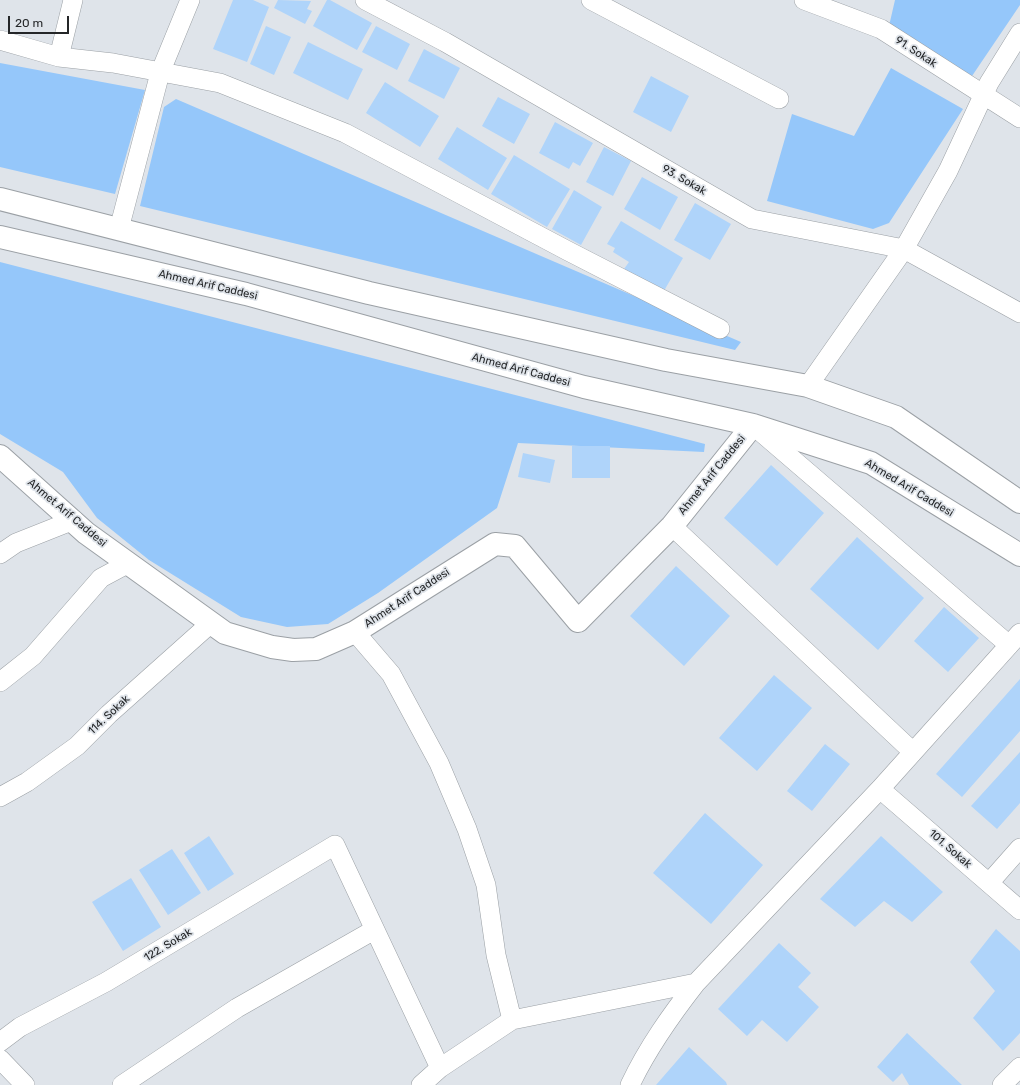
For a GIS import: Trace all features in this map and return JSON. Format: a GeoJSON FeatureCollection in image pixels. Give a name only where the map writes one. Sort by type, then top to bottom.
{"type":"FeatureCollection","features":[{"type":"Feature","properties":{"kind":"street"},"geometry":{"type":"LineString","coordinates":[[59,57],[73,0]]}},
{"type":"Feature","properties":{"kind":"street"},"geometry":{"type":"LineString","coordinates":[[119,229],[160,72],[190,0]]}},
{"type":"Feature","properties":{"kind":"street","name":"93. Sokak"},"geometry":{"type":"LineString","coordinates":[[365,0],[445,42],[752,219],[904,249],[1020,312]]}},
{"type":"Feature","properties":{"kind":"street"},"geometry":{"type":"LineString","coordinates":[[591,0],[779,99]]}},
{"type":"Feature","properties":{"kind":"street","name":"91. Sokak"},"geometry":{"type":"LineString","coordinates":[[804,0],[881,29],[983,96],[1020,118]]}},
{"type":"Feature","properties":{"kind":"street"},"geometry":{"type":"LineString","coordinates":[[808,386],[904,249],[948,171],[983,96],[1020,33]]}},
{"type":"Feature","properties":{"kind":"street"},"geometry":{"type":"LineString","coordinates":[[0,40],[59,57],[113,63],[220,83],[345,133],[568,251],[720,329]]}},
{"type":"Feature","properties":{"kind":"street"},"geometry":{"type":"LineString","coordinates":[[0,199],[369,293],[666,360],[808,386],[896,417],[1020,502]]}},
{"type":"Feature","properties":{"kind":"street","name":"Ahmed Arif Caddesi"},"geometry":{"type":"LineString","coordinates":[[0,237],[246,294],[584,387],[753,425],[871,463],[1020,556]]}},
{"type":"Feature","properties":{"kind":"street"},"geometry":{"type":"LineString","coordinates":[[630,1085],[642,1060],[666,1021],[696,983],[880,789],[1015,639],[753,425]]}},
{"type":"Feature","properties":{"kind":"street","name":"Ahmet Arif Caddesi"},"geometry":{"type":"LineString","coordinates":[[0,456],[74,520],[86,533],[225,633],[272,647],[293,650],[316,649],[354,632],[495,544],[515,546],[578,621],[672,526],[753,425]]}},
{"type":"Feature","properties":{"kind":"street"},"geometry":{"type":"LineString","coordinates":[[0,554],[16,543],[74,520]]}},
{"type":"Feature","properties":{"kind":"street"},"geometry":{"type":"LineString","coordinates":[[672,526],[913,752]]}},
{"type":"Feature","properties":{"kind":"street"},"geometry":{"type":"LineString","coordinates":[[0,682],[33,656],[101,578],[129,563]]}},
{"type":"Feature","properties":{"kind":"street","name":"114. Sokak"},"geometry":{"type":"LineString","coordinates":[[0,797],[27,782],[77,746],[109,714],[211,623]]}},
{"type":"Feature","properties":{"kind":"street"},"geometry":{"type":"LineString","coordinates":[[354,632],[391,674],[439,763],[467,829],[486,884],[496,955],[512,1020]]}},
{"type":"Feature","properties":{"kind":"street","name":"101. Sokak"},"geometry":{"type":"LineString","coordinates":[[880,789],[1020,910]]}},
{"type":"Feature","properties":{"kind":"street","name":"122. Sokak"},"geometry":{"type":"LineString","coordinates":[[0,1042],[20,1027],[106,982],[334,845],[374,930]]}},
{"type":"Feature","properties":{"kind":"street"},"geometry":{"type":"LineString","coordinates":[[989,883],[1020,848]]}},
{"type":"Feature","properties":{"kind":"street"},"geometry":{"type":"LineString","coordinates":[[122,1085],[237,1008],[374,930],[440,1068]]}},
{"type":"Feature","properties":{"kind":"street"},"geometry":{"type":"LineString","coordinates":[[420,1085],[440,1068],[512,1020],[696,983]]}},
{"type":"Feature","properties":{"kind":"street"},"geometry":{"type":"LineString","coordinates":[[0,1059],[25,1085]]}},
{"type":"Feature","properties":{"kind":"street"},"geometry":{"type":"LineString","coordinates":[[1002,1085],[1020,1067]]}},
{"type":"Feature","properties":{"kind":"shaded area"},"geometry":{"type":"Polygon","coordinates":[[[895,0],[1020,0],[1020,5],[972,76],[889,26],[895,0]]]}},
{"type":"Feature","properties":{"kind":"shaded area"},"geometry":{"type":"Polygon","coordinates":[[[0,63],[145,90],[115,194],[0,167],[0,63]]]}},
{"type":"Feature","properties":{"kind":"shaded area"},"geometry":{"type":"Polygon","coordinates":[[[891,68],[963,109],[889,223],[873,229],[767,201],[792,114],[854,136],[891,68]]]}},
{"type":"Feature","properties":{"kind":"shaded area"},"geometry":{"type":"Polygon","coordinates":[[[176,99],[741,342],[735,350],[140,206],[164,107],[176,99]]]}},
{"type":"Feature","properties":{"kind":"shaded area"},"geometry":{"type":"Polygon","coordinates":[[[0,262],[705,444],[704,452],[518,443],[497,508],[378,593],[328,624],[287,627],[241,617],[149,560],[97,518],[63,472],[0,434],[0,262]]]}},
{"type":"Feature","properties":{"kind":"building"},"geometry":{"type":"Polygon","coordinates":[[[233,0],[253,0],[269,7],[247,62],[213,49],[233,0]]]}},
{"type":"Feature","properties":{"kind":"building"},"geometry":{"type":"Polygon","coordinates":[[[278,0],[311,1],[307,9],[312,11],[305,24],[274,8],[278,0]]]}},
{"type":"Feature","properties":{"kind":"building"},"geometry":{"type":"Polygon","coordinates":[[[327,0],[330,0],[372,23],[357,50],[313,26],[327,0]]]}},
{"type":"Feature","properties":{"kind":"building"},"geometry":{"type":"Polygon","coordinates":[[[266,26],[291,37],[274,75],[250,64],[266,26]]]}},
{"type":"Feature","properties":{"kind":"building"},"geometry":{"type":"Polygon","coordinates":[[[376,26],[410,44],[397,70],[362,52],[376,26]]]}},
{"type":"Feature","properties":{"kind":"building"},"geometry":{"type":"Polygon","coordinates":[[[308,42],[363,69],[348,100],[293,73],[308,42]]]}},
{"type":"Feature","properties":{"kind":"building"},"geometry":{"type":"Polygon","coordinates":[[[424,49],[460,68],[444,99],[408,81],[424,49]]]}},
{"type":"Feature","properties":{"kind":"building"},"geometry":{"type":"Polygon","coordinates":[[[651,76],[689,96],[671,132],[633,112],[651,76]]]}},
{"type":"Feature","properties":{"kind":"building"},"geometry":{"type":"Polygon","coordinates":[[[385,82],[439,116],[420,147],[366,113],[385,82]]]}},
{"type":"Feature","properties":{"kind":"building"},"geometry":{"type":"Polygon","coordinates":[[[498,97],[530,114],[514,144],[482,126],[498,97]]]}},
{"type":"Feature","properties":{"kind":"building"},"geometry":{"type":"Polygon","coordinates":[[[555,122],[593,143],[580,166],[573,162],[569,169],[539,153],[555,122]]]}},
{"type":"Feature","properties":{"kind":"building"},"geometry":{"type":"Polygon","coordinates":[[[457,127],[507,158],[488,190],[438,159],[457,127]]]}},
{"type":"Feature","properties":{"kind":"building"},"geometry":{"type":"Polygon","coordinates":[[[604,147],[631,161],[613,196],[586,182],[604,147]]]}},
{"type":"Feature","properties":{"kind":"building"},"geometry":{"type":"Polygon","coordinates":[[[514,155],[570,189],[547,227],[491,194],[514,155]]]}},
{"type":"Feature","properties":{"kind":"building"},"geometry":{"type":"Polygon","coordinates":[[[642,177],[678,197],[660,230],[624,209],[642,177]]]}},
{"type":"Feature","properties":{"kind":"building"},"geometry":{"type":"Polygon","coordinates":[[[574,190],[602,207],[581,245],[552,229],[574,190]]]}},
{"type":"Feature","properties":{"kind":"building"},"geometry":{"type":"Polygon","coordinates":[[[695,203],[731,224],[710,260],[674,240],[695,203]]]}},
{"type":"Feature","properties":{"kind":"building"},"geometry":{"type":"Polygon","coordinates":[[[621,221],[683,258],[661,296],[624,269],[629,262],[613,252],[615,248],[607,244],[621,221]]]}},
{"type":"Feature","properties":{"kind":"building"},"geometry":{"type":"Polygon","coordinates":[[[572,446],[610,446],[610,478],[572,478],[572,446]]]}},
{"type":"Feature","properties":{"kind":"building"},"geometry":{"type":"Polygon","coordinates":[[[523,453],[555,460],[550,483],[518,477],[523,453]]]}},
{"type":"Feature","properties":{"kind":"building"},"geometry":{"type":"Polygon","coordinates":[[[771,465],[824,513],[777,566],[724,518],[771,465]]]}},
{"type":"Feature","properties":{"kind":"building"},"geometry":{"type":"Polygon","coordinates":[[[857,537],[924,598],[878,650],[810,589],[857,537]]]}},
{"type":"Feature","properties":{"kind":"building"},"geometry":{"type":"Polygon","coordinates":[[[676,566],[730,616],[684,666],[630,616],[676,566]]]}},
{"type":"Feature","properties":{"kind":"building"},"geometry":{"type":"Polygon","coordinates":[[[944,607],[979,638],[948,672],[914,641],[944,607]]]}},
{"type":"Feature","properties":{"kind":"building"},"geometry":{"type":"Polygon","coordinates":[[[774,675],[812,708],[757,771],[719,738],[774,675]]]}},
{"type":"Feature","properties":{"kind":"building"},"geometry":{"type":"Polygon","coordinates":[[[1020,679],[1020,731],[962,797],[936,774],[1020,679]]]}},
{"type":"Feature","properties":{"kind":"building"},"geometry":{"type":"Polygon","coordinates":[[[825,744],[850,764],[812,811],[787,791],[825,744]]]}},
{"type":"Feature","properties":{"kind":"building"},"geometry":{"type":"Polygon","coordinates":[[[1020,752],[1020,803],[997,829],[971,806],[1020,752]]]}},
{"type":"Feature","properties":{"kind":"building"},"geometry":{"type":"Polygon","coordinates":[[[705,813],[763,865],[711,924],[653,873],[705,813]]]}},
{"type":"Feature","properties":{"kind":"building"},"geometry":{"type":"Polygon","coordinates":[[[209,836],[234,874],[208,891],[184,853],[209,836]]]}},
{"type":"Feature","properties":{"kind":"building"},"geometry":{"type":"Polygon","coordinates":[[[881,836],[943,892],[912,922],[884,901],[855,927],[820,899],[881,836]]]}},
{"type":"Feature","properties":{"kind":"building"},"geometry":{"type":"Polygon","coordinates":[[[172,849],[201,893],[168,915],[139,870],[172,849]]]}},
{"type":"Feature","properties":{"kind":"building"},"geometry":{"type":"Polygon","coordinates":[[[131,878],[161,927],[123,951],[92,902],[131,878]]]}},
{"type":"Feature","properties":{"kind":"building"},"geometry":{"type":"Polygon","coordinates":[[[996,929],[1020,951],[1020,1033],[1003,1051],[973,1018],[995,991],[970,962],[996,929]]]}},
{"type":"Feature","properties":{"kind":"building"},"geometry":{"type":"Polygon","coordinates":[[[779,943],[811,973],[798,987],[819,1007],[787,1042],[762,1020],[747,1036],[718,1009],[779,943]]]}},
{"type":"Feature","properties":{"kind":"building"},"geometry":{"type":"Polygon","coordinates":[[[907,1033],[962,1085],[909,1085],[902,1073],[893,1082],[877,1067],[907,1033]]]}},
{"type":"Feature","properties":{"kind":"building"},"geometry":{"type":"Polygon","coordinates":[[[689,1047],[726,1082],[727,1085],[656,1085],[689,1047]]]}}]}
